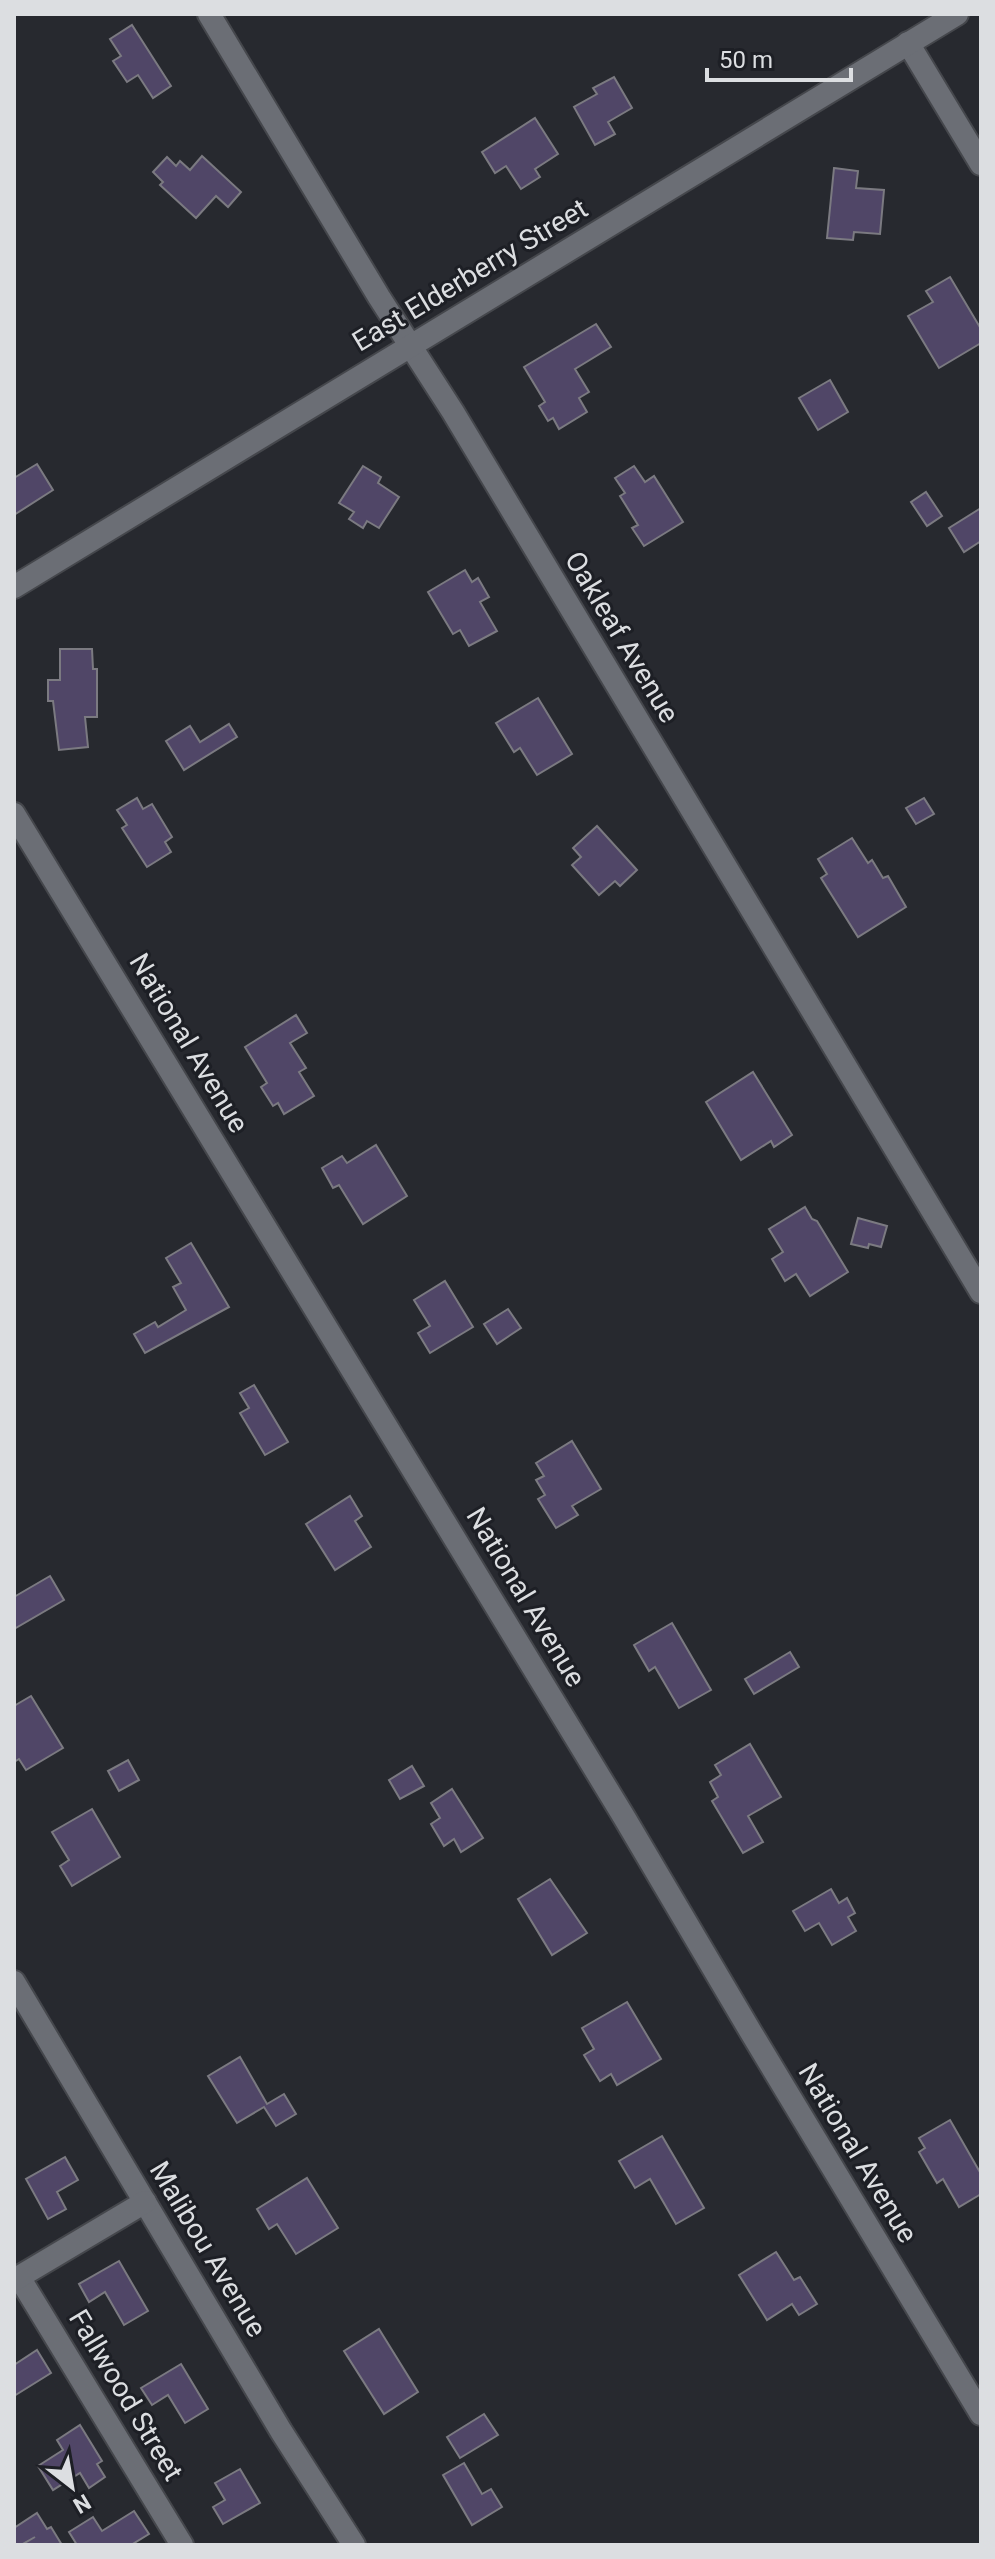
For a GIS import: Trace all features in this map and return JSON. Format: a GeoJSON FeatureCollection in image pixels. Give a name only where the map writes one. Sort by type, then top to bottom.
{"type":"FeatureCollection","features":[{"type":"Feature","properties":{"kind":"street","name":"Oakleaf Avenue"},"geometry":{"type":"LineString","coordinates":[[209,14],[981,1292]]}},
{"type":"Feature","properties":{"kind":"street","name":"East Elderberry Street"},"geometry":{"type":"LineString","coordinates":[[14,587],[957,14]]}},
{"type":"Feature","properties":{"kind":"street"},"geometry":{"type":"LineString","coordinates":[[908,43],[981,164]]}},
{"type":"Feature","properties":{"kind":"street","name":"National Avenue"},"geometry":{"type":"LineString","coordinates":[[14,814],[608,1789],[981,2414]]}},
{"type":"Feature","properties":{"kind":"street","name":"Malibou Avenue"},"geometry":{"type":"LineString","coordinates":[[14,1982],[281,2431],[354,2545]]}},
{"type":"Feature","properties":{"kind":"street"},"geometry":{"type":"LineString","coordinates":[[16,2278],[145,2202]]}},
{"type":"Feature","properties":{"kind":"street","name":"Fallwood Street"},"geometry":{"type":"LineString","coordinates":[[16,2278],[182,2545]]}},
{"type":"Feature","properties":{"kind":"building"},"geometry":{"type":"Polygon","coordinates":[[[132,25],[171,86],[153,98],[138,75],[127,82],[113,61],[121,56],[110,39],[132,25]]]}},
{"type":"Feature","properties":{"kind":"building"},"geometry":{"type":"Polygon","coordinates":[[[614,77],[632,108],[608,122],[615,134],[595,145],[574,107],[597,94],[593,88],[614,77]]]}},
{"type":"Feature","properties":{"kind":"building"},"geometry":{"type":"Polygon","coordinates":[[[535,118],[558,154],[535,169],[540,177],[521,189],[506,166],[495,173],[482,152],[535,118]]]}},
{"type":"Feature","properties":{"kind":"building"},"geometry":{"type":"Polygon","coordinates":[[[202,156],[241,192],[228,207],[216,196],[196,218],[160,185],[163,182],[153,172],[167,157],[176,166],[180,161],[190,170],[202,156]]]}},
{"type":"Feature","properties":{"kind":"building"},"geometry":{"type":"Polygon","coordinates":[[[834,168],[858,171],[856,188],[884,190],[880,234],[854,232],[853,240],[827,238],[834,168]]]}},
{"type":"Feature","properties":{"kind":"building"},"geometry":{"type":"Polygon","coordinates":[[[950,277],[981,329],[981,343],[939,368],[908,316],[933,302],[926,291],[950,277]]]}},
{"type":"Feature","properties":{"kind":"building"},"geometry":{"type":"Polygon","coordinates":[[[596,324],[611,347],[575,369],[589,392],[579,398],[587,412],[559,429],[553,418],[548,421],[539,406],[545,402],[524,367],[596,324]]]}},
{"type":"Feature","properties":{"kind":"building"},"geometry":{"type":"Polygon","coordinates":[[[830,380],[848,412],[818,430],[799,398],[830,380]]]}},
{"type":"Feature","properties":{"kind":"building"},"geometry":{"type":"Polygon","coordinates":[[[37,464],[53,490],[14,515],[14,478],[37,464]]]}},
{"type":"Feature","properties":{"kind":"building"},"geometry":{"type":"Polygon","coordinates":[[[363,466],[381,477],[378,483],[399,497],[379,528],[367,521],[363,528],[349,519],[354,512],[339,503],[363,466]]]}},
{"type":"Feature","properties":{"kind":"building"},"geometry":{"type":"Polygon","coordinates":[[[634,466],[645,482],[654,476],[683,522],[644,546],[632,528],[638,525],[620,496],[625,493],[615,478],[634,466]]]}},
{"type":"Feature","properties":{"kind":"building"},"geometry":{"type":"Polygon","coordinates":[[[926,492],[942,516],[927,526],[911,502],[926,492]]]}},
{"type":"Feature","properties":{"kind":"building"},"geometry":{"type":"Polygon","coordinates":[[[981,508],[981,541],[964,552],[949,528],[981,508]]]}},
{"type":"Feature","properties":{"kind":"building"},"geometry":{"type":"Polygon","coordinates":[[[465,570],[472,582],[478,578],[489,597],[480,602],[497,631],[469,646],[460,630],[453,634],[428,592],[465,570]]]}},
{"type":"Feature","properties":{"kind":"building"},"geometry":{"type":"Polygon","coordinates":[[[60,649],[92,649],[93,669],[97,669],[97,717],[85,717],[88,747],[59,750],[53,701],[48,701],[48,680],[60,680],[60,649]]]}},
{"type":"Feature","properties":{"kind":"building"},"geometry":{"type":"Polygon","coordinates":[[[538,698],[572,754],[537,775],[520,748],[514,752],[496,723],[538,698]]]}},
{"type":"Feature","properties":{"kind":"building"},"geometry":{"type":"Polygon","coordinates":[[[229,724],[237,737],[184,770],[166,741],[190,726],[200,742],[229,724]]]}},
{"type":"Feature","properties":{"kind":"building"},"geometry":{"type":"Polygon","coordinates":[[[137,798],[143,809],[152,804],[172,837],[165,842],[171,852],[147,867],[122,828],[127,825],[117,810],[137,798]]]}},
{"type":"Feature","properties":{"kind":"building"},"geometry":{"type":"Polygon","coordinates":[[[924,798],[934,814],[916,824],[906,808],[924,798]]]}},
{"type":"Feature","properties":{"kind":"building"},"geometry":{"type":"Polygon","coordinates":[[[597,826],[637,870],[620,886],[615,881],[599,895],[572,865],[581,857],[573,848],[597,826]]]}},
{"type":"Feature","properties":{"kind":"building"},"geometry":{"type":"Polygon","coordinates":[[[852,838],[868,863],[872,860],[883,878],[888,876],[906,907],[858,937],[821,878],[827,874],[818,859],[852,838]]]}},
{"type":"Feature","properties":{"kind":"building"},"geometry":{"type":"Polygon","coordinates":[[[296,1015],[307,1033],[290,1043],[306,1068],[299,1072],[314,1096],[284,1114],[278,1103],[273,1106],[261,1087],[267,1083],[245,1047],[296,1015]]]}},
{"type":"Feature","properties":{"kind":"building"},"geometry":{"type":"Polygon","coordinates":[[[753,1072],[792,1135],[774,1147],[771,1141],[741,1160],[706,1102],[753,1072]]]}},
{"type":"Feature","properties":{"kind":"building"},"geometry":{"type":"Polygon","coordinates":[[[376,1145],[407,1196],[363,1224],[339,1185],[333,1188],[322,1168],[342,1156],[347,1163],[376,1145]]]}},
{"type":"Feature","properties":{"kind":"building"},"geometry":{"type":"Polygon","coordinates":[[[805,1207],[848,1272],[810,1296],[796,1274],[785,1281],[772,1259],[783,1252],[769,1229],[805,1207]]]}},
{"type":"Feature","properties":{"kind":"building"},"geometry":{"type":"Polygon","coordinates":[[[858,1218],[887,1226],[881,1247],[851,1244],[858,1218]]]}},
{"type":"Feature","properties":{"kind":"building"},"geometry":{"type":"Polygon","coordinates":[[[191,1243],[229,1307],[145,1353],[134,1334],[155,1322],[158,1327],[186,1310],[173,1287],[181,1283],[166,1258],[191,1243]]]}},
{"type":"Feature","properties":{"kind":"building"},"geometry":{"type":"Polygon","coordinates":[[[445,1281],[473,1327],[430,1353],[418,1333],[430,1326],[414,1300],[445,1281]]]}},
{"type":"Feature","properties":{"kind":"building"},"geometry":{"type":"Polygon","coordinates":[[[508,1309],[521,1328],[497,1344],[484,1324],[508,1309]]]}},
{"type":"Feature","properties":{"kind":"building"},"geometry":{"type":"Polygon","coordinates":[[[254,1385],[288,1442],[265,1455],[240,1413],[249,1408],[240,1393],[254,1385]]]}},
{"type":"Feature","properties":{"kind":"building"},"geometry":{"type":"Polygon","coordinates":[[[572,1441],[601,1489],[572,1506],[578,1515],[556,1528],[538,1499],[545,1495],[536,1480],[544,1476],[536,1463],[572,1441]]]}},
{"type":"Feature","properties":{"kind":"building"},"geometry":{"type":"Polygon","coordinates":[[[350,1496],[362,1516],[355,1521],[371,1547],[335,1570],[306,1524],[350,1496]]]}},
{"type":"Feature","properties":{"kind":"building"},"geometry":{"type":"Polygon","coordinates":[[[50,1576],[64,1600],[14,1629],[14,1597],[50,1576]]]}},
{"type":"Feature","properties":{"kind":"building"},"geometry":{"type":"Polygon","coordinates":[[[672,1623],[711,1690],[679,1708],[655,1667],[649,1671],[634,1645],[672,1623]]]}},
{"type":"Feature","properties":{"kind":"building"},"geometry":{"type":"Polygon","coordinates":[[[790,1652],[799,1667],[754,1694],[745,1679],[790,1652]]]}},
{"type":"Feature","properties":{"kind":"building"},"geometry":{"type":"Polygon","coordinates":[[[31,1696],[63,1748],[26,1770],[19,1759],[14,1762],[14,1706],[31,1696]]]}},
{"type":"Feature","properties":{"kind":"building"},"geometry":{"type":"Polygon","coordinates":[[[750,1744],[781,1797],[748,1816],[763,1842],[743,1853],[712,1801],[718,1797],[710,1782],[721,1775],[715,1765],[750,1744]]]}},
{"type":"Feature","properties":{"kind":"building"},"geometry":{"type":"Polygon","coordinates":[[[128,1760],[139,1780],[119,1791],[108,1771],[128,1760]]]}},
{"type":"Feature","properties":{"kind":"building"},"geometry":{"type":"Polygon","coordinates":[[[412,1766],[424,1786],[400,1799],[389,1780],[412,1766]]]}},
{"type":"Feature","properties":{"kind":"building"},"geometry":{"type":"Polygon","coordinates":[[[452,1789],[483,1838],[461,1852],[454,1839],[444,1846],[431,1824],[440,1818],[431,1803],[452,1789]]]}},
{"type":"Feature","properties":{"kind":"building"},"geometry":{"type":"Polygon","coordinates":[[[92,1809],[120,1857],[72,1886],[60,1866],[69,1860],[52,1832],[92,1809]]]}},
{"type":"Feature","properties":{"kind":"building"},"geometry":{"type":"Polygon","coordinates":[[[550,1879],[587,1933],[552,1955],[518,1899],[550,1879]]]}},
{"type":"Feature","properties":{"kind":"building"},"geometry":{"type":"Polygon","coordinates":[[[831,1889],[839,1903],[847,1898],[855,1913],[848,1917],[856,1931],[832,1945],[819,1923],[805,1931],[793,1911],[831,1889]]]}},
{"type":"Feature","properties":{"kind":"building"},"geometry":{"type":"Polygon","coordinates":[[[627,2002],[661,2059],[617,2085],[611,2074],[600,2081],[584,2055],[594,2049],[582,2028],[627,2002]]]}},
{"type":"Feature","properties":{"kind":"building"},"geometry":{"type":"Polygon","coordinates":[[[240,2057],[267,2104],[284,2094],[296,2114],[276,2126],[264,2107],[237,2123],[208,2076],[240,2057]]]}},
{"type":"Feature","properties":{"kind":"building"},"geometry":{"type":"Polygon","coordinates":[[[950,2120],[981,2174],[981,2194],[959,2207],[943,2179],[937,2183],[919,2152],[925,2148],[919,2138],[950,2120]]]}},
{"type":"Feature","properties":{"kind":"building"},"geometry":{"type":"Polygon","coordinates":[[[662,2136],[704,2208],[676,2224],[650,2179],[635,2188],[619,2161],[662,2136]]]}},
{"type":"Feature","properties":{"kind":"building"},"geometry":{"type":"Polygon","coordinates":[[[65,2157],[78,2180],[57,2192],[66,2209],[48,2219],[26,2179],[65,2157]]]}},
{"type":"Feature","properties":{"kind":"building"},"geometry":{"type":"Polygon","coordinates":[[[307,2178],[338,2228],[296,2254],[277,2224],[269,2229],[257,2209],[307,2178]]]}},
{"type":"Feature","properties":{"kind":"building"},"geometry":{"type":"Polygon","coordinates":[[[776,2252],[794,2280],[800,2277],[817,2304],[799,2315],[792,2304],[767,2320],[739,2275],[776,2252]]]}},
{"type":"Feature","properties":{"kind":"building"},"geometry":{"type":"Polygon","coordinates":[[[119,2261],[148,2311],[124,2325],[105,2292],[89,2302],[79,2284],[119,2261]]]}},
{"type":"Feature","properties":{"kind":"building"},"geometry":{"type":"Polygon","coordinates":[[[379,2329],[418,2392],[384,2414],[344,2351],[379,2329]]]}},
{"type":"Feature","properties":{"kind":"building"},"geometry":{"type":"Polygon","coordinates":[[[37,2350],[51,2373],[14,2396],[14,2365],[37,2350]]]}},
{"type":"Feature","properties":{"kind":"building"},"geometry":{"type":"Polygon","coordinates":[[[181,2364],[208,2409],[185,2423],[168,2395],[152,2405],[141,2388],[181,2364]]]}},
{"type":"Feature","properties":{"kind":"building"},"geometry":{"type":"Polygon","coordinates":[[[484,2414],[498,2435],[460,2458],[447,2437],[484,2414]]]}},
{"type":"Feature","properties":{"kind":"building"},"geometry":{"type":"Polygon","coordinates":[[[80,2425],[102,2461],[97,2464],[105,2477],[89,2488],[80,2473],[53,2490],[38,2466],[63,2450],[57,2440],[80,2425]]]}},
{"type":"Feature","properties":{"kind":"building"},"geometry":{"type":"Polygon","coordinates":[[[464,2463],[482,2494],[491,2489],[502,2507],[472,2525],[443,2475],[464,2463]]]}},
{"type":"Feature","properties":{"kind":"building"},"geometry":{"type":"Polygon","coordinates":[[[240,2469],[260,2503],[223,2524],[213,2507],[225,2500],[215,2483],[240,2469]]]}},
{"type":"Feature","properties":{"kind":"building"},"geometry":{"type":"Polygon","coordinates":[[[134,2511],[149,2534],[131,2545],[77,2545],[69,2532],[93,2517],[102,2531],[134,2511]]]}},
{"type":"Feature","properties":{"kind":"building"},"geometry":{"type":"Polygon","coordinates":[[[37,2513],[47,2529],[51,2527],[62,2545],[14,2545],[14,2528],[37,2513]]]}}]}
